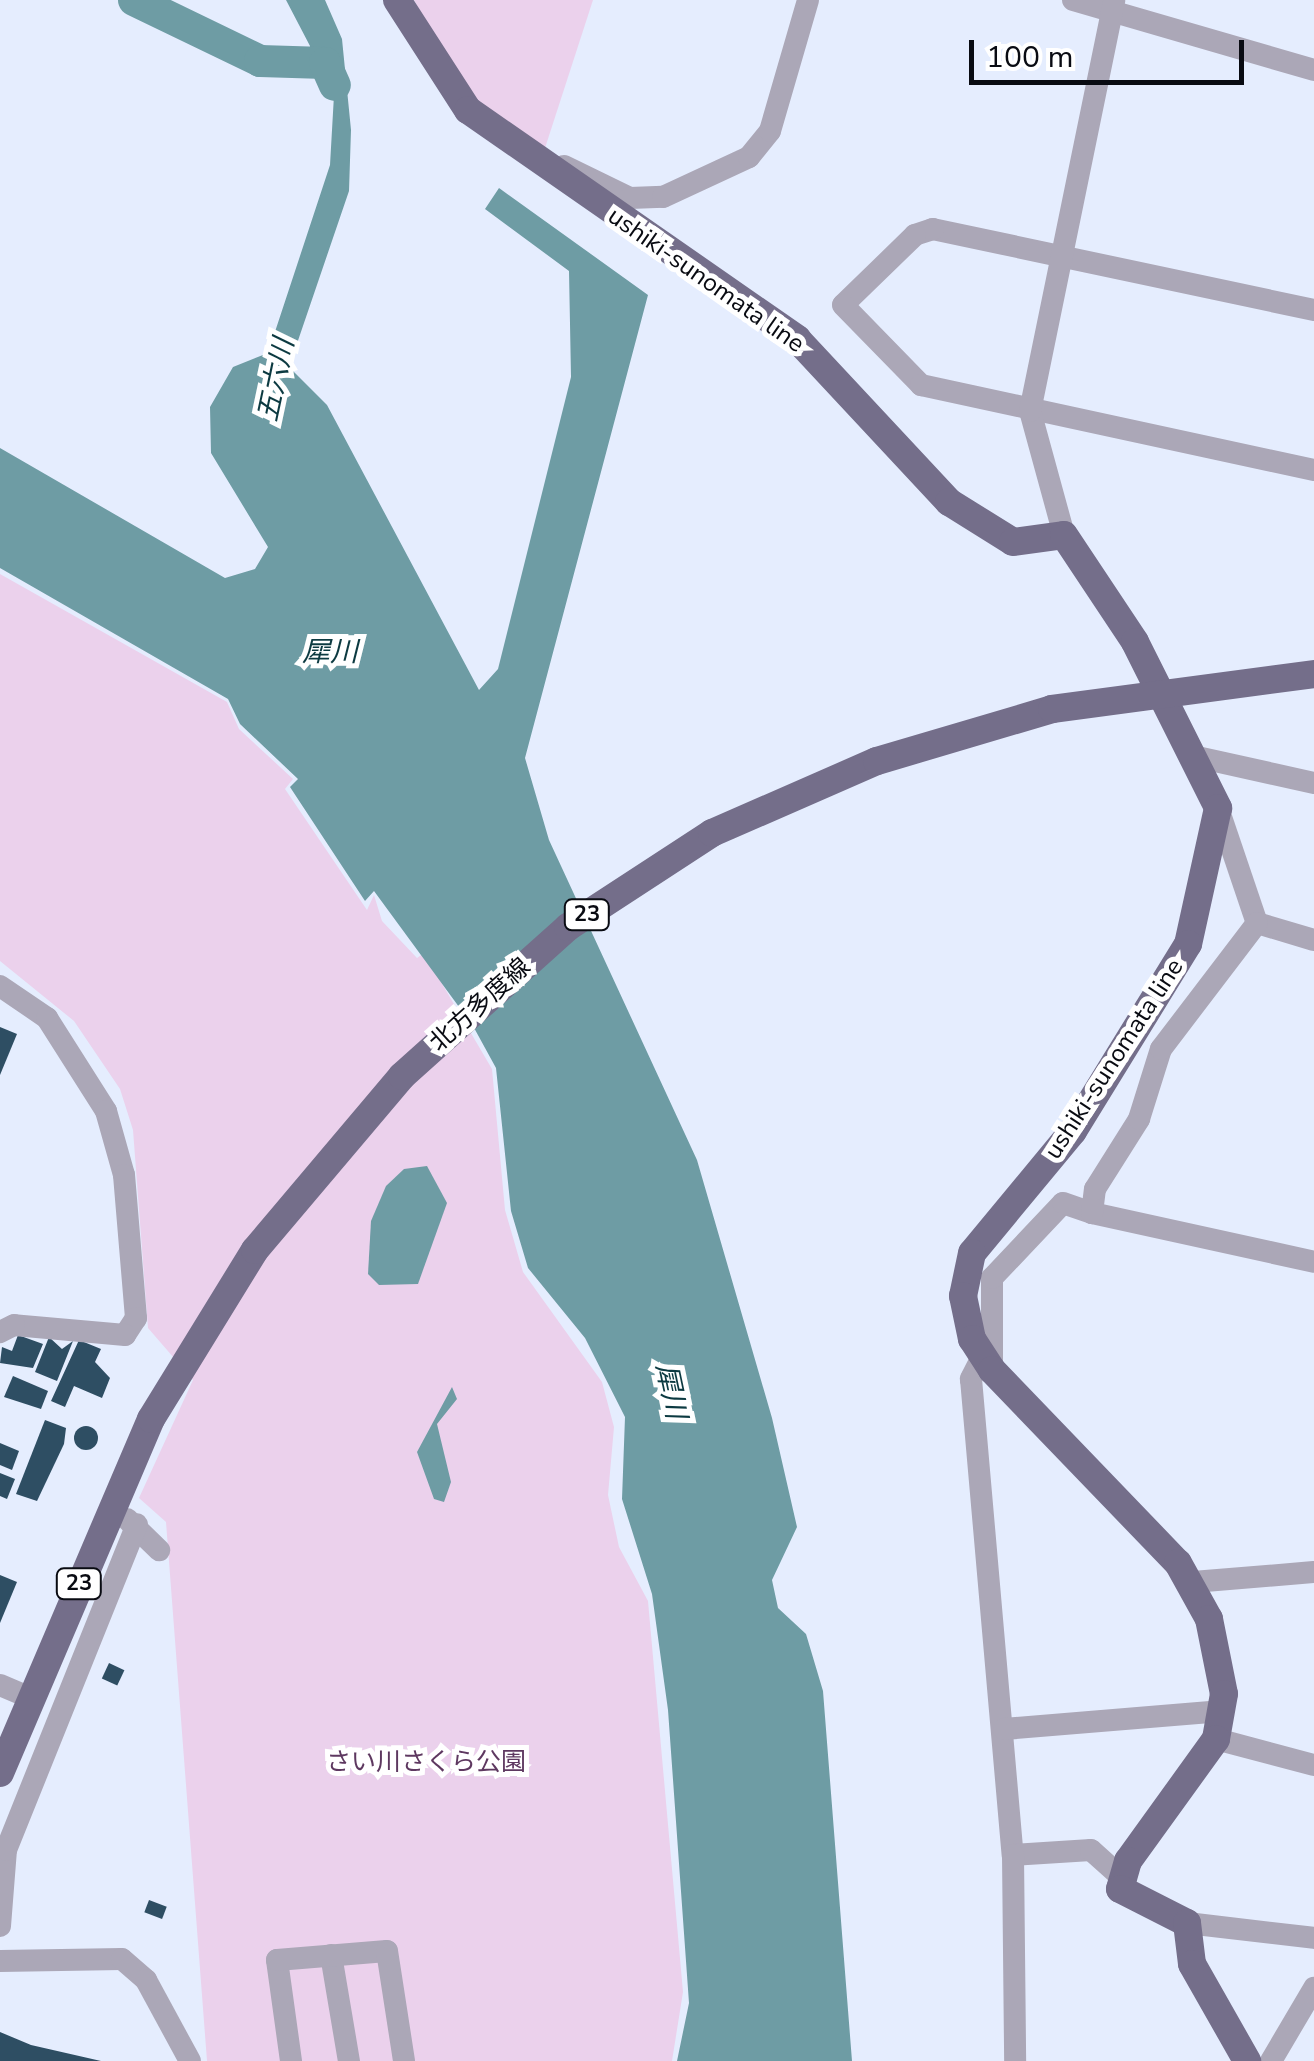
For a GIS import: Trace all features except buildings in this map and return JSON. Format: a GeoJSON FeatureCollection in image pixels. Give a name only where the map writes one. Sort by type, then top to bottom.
{"type":"FeatureCollection","features":[{"type":"Feature","properties":{"kind":"main road","name":"ushiki-sunomata line"},"geometry":{"type":"LineString","coordinates":[[397,0],[425,48],[487,127],[797,339],[984,529],[1014,542],[1064,535]]}},
{"type":"Feature","properties":{"kind":"main road"},"geometry":{"type":"LineString","coordinates":[[1064,535],[1197,757],[1218,808]]}},
{"type":"Feature","properties":{"kind":"main road","name":"北方多度線"},"geometry":{"type":"LineString","coordinates":[[0,1773],[111,1511],[164,1398],[314,1173],[402,1076],[568,927],[712,833],[877,761],[1052,709],[1185,686],[1314,674]]}},
{"type":"Feature","properties":{"kind":"main road","name":"ushiki-sunomata line"},"geometry":{"type":"LineString","coordinates":[[1119,1875],[1216,1740],[1222,1711],[1220,1650],[1193,1582],[987,1364],[964,1316],[962,1274],[1073,1132],[1166,984],[1203,902],[1218,808]]}},
{"type":"Feature","properties":{"kind":"main road"},"geometry":{"type":"LineString","coordinates":[[1119,1875],[1136,1902],[1187,1924],[1192,1964],[1247,2061]]}},
{"type":"Feature","properties":{"kind":"street"},"geometry":{"type":"LineString","coordinates":[[409,0],[425,48]]}},
{"type":"Feature","properties":{"kind":"street"},"geometry":{"type":"LineString","coordinates":[[487,127],[630,198],[663,197],[721,176],[770,130],[808,0]]}},
{"type":"Feature","properties":{"kind":"street"},"geometry":{"type":"LineString","coordinates":[[1073,0],[1113,8],[1314,70]]}},
{"type":"Feature","properties":{"kind":"street"},"geometry":{"type":"LineString","coordinates":[[1064,535],[1030,412],[1056,258],[1113,8]]}},
{"type":"Feature","properties":{"kind":"street"},"geometry":{"type":"LineString","coordinates":[[1314,310],[933,230],[916,235],[843,305],[921,384],[1030,412],[1314,470]]}},
{"type":"Feature","properties":{"kind":"street"},"geometry":{"type":"LineString","coordinates":[[1197,757],[1314,783]]}},
{"type":"Feature","properties":{"kind":"street"},"geometry":{"type":"LineString","coordinates":[[1218,808],[1257,923]]}},
{"type":"Feature","properties":{"kind":"street"},"geometry":{"type":"LineString","coordinates":[[1257,923],[1314,940]]}},
{"type":"Feature","properties":{"kind":"street"},"geometry":{"type":"LineString","coordinates":[[1092,1213],[1095,1189],[1139,1120],[1161,1049],[1257,923]]}},
{"type":"Feature","properties":{"kind":"street"},"geometry":{"type":"LineString","coordinates":[[0,986],[47,1018],[106,1111],[124,1175],[136,1318],[125,1335],[14,1324],[0,1332]]}},
{"type":"Feature","properties":{"kind":"street"},"geometry":{"type":"LineString","coordinates":[[1015,2061],[1014,1855],[971,1379],[987,1364],[992,1278],[1063,1203],[1092,1213],[1314,1262]]}},
{"type":"Feature","properties":{"kind":"street"},"geometry":{"type":"LineString","coordinates":[[111,1511],[138,1524],[160,1550]]}},
{"type":"Feature","properties":{"kind":"street"},"geometry":{"type":"LineString","coordinates":[[0,1926],[6,1850],[138,1524]]}},
{"type":"Feature","properties":{"kind":"street"},"geometry":{"type":"LineString","coordinates":[[1193,1582],[1314,1572]]}},
{"type":"Feature","properties":{"kind":"street"},"geometry":{"type":"LineString","coordinates":[[0,1685],[30,1698]]}},
{"type":"Feature","properties":{"kind":"street"},"geometry":{"type":"LineString","coordinates":[[1004,1729],[1222,1711]]}},
{"type":"Feature","properties":{"kind":"street"},"geometry":{"type":"LineString","coordinates":[[1216,1740],[1314,1766]]}},
{"type":"Feature","properties":{"kind":"street"},"geometry":{"type":"LineString","coordinates":[[1014,1855],[1090,1850],[1119,1875]]}},
{"type":"Feature","properties":{"kind":"street"},"geometry":{"type":"LineString","coordinates":[[1187,1924],[1314,1938]]}},
{"type":"Feature","properties":{"kind":"street"},"geometry":{"type":"LineString","coordinates":[[290,2061],[277,1960],[387,1951],[404,2061]]}},
{"type":"Feature","properties":{"kind":"street"},"geometry":{"type":"LineString","coordinates":[[331,1955],[349,2061]]}},
{"type":"Feature","properties":{"kind":"street"},"geometry":{"type":"LineString","coordinates":[[0,1962],[122,1959],[146,1980],[190,2061]]}},
{"type":"Feature","properties":{"kind":"street"},"geometry":{"type":"LineString","coordinates":[[1271,2061],[1314,1988]]}},
{"type":"Feature","properties":{"kind":"green space"},"geometry":{"type":"Polygon","coordinates":[[[414,0],[593,0],[545,148],[463,93],[414,0]]]}},
{"type":"Feature","properties":{"kind":"green space","name":"さい川さくら公園"},"geometry":{"type":"Polygon","coordinates":[[[0,574],[227,702],[239,729],[293,779],[285,789],[367,910],[374,895],[382,921],[417,958],[424,953],[492,1069],[505,1210],[523,1272],[602,1382],[614,1427],[608,1495],[619,1547],[648,1601],[683,1992],[672,2061],[207,2061],[166,1522],[139,1498],[193,1380],[148,1328],[133,1130],[120,1089],[74,1021],[0,961],[0,574]]]}},
{"type":"Feature","properties":{"kind":"water","name":"犀川"},"geometry":{"type":"Polygon","coordinates":[[[286,0],[325,0],[342,39],[351,130],[349,191],[289,367],[327,405],[479,690],[498,669],[571,377],[569,271],[485,209],[499,188],[648,295],[525,758],[549,840],[697,1160],[772,1418],[797,1527],[772,1580],[778,1608],[806,1634],[823,1691],[852,2061],[677,2061],[689,2003],[668,1710],[652,1594],[622,1499],[625,1417],[585,1338],[528,1268],[511,1211],[496,1068],[473,1026],[374,891],[365,901],[290,787],[298,779],[240,724],[228,699],[0,568],[0,448],[225,578],[255,569],[268,547],[211,453],[210,407],[233,367],[268,353],[330,165],[334,95],[308,72],[310,46],[286,0]]]}},
{"type":"Feature","properties":{"kind":"water"},"geometry":{"type":"Polygon","coordinates":[[[427,1166],[447,1203],[418,1284],[379,1285],[368,1274],[371,1221],[386,1186],[404,1169],[427,1166]]]}},
{"type":"Feature","properties":{"kind":"water"},"geometry":{"type":"Polygon","coordinates":[[[452,1387],[457,1399],[437,1424],[451,1482],[444,1502],[434,1499],[417,1452],[452,1387]]]}},
{"type":"Feature","properties":{"kind":"waterway","name":"五六川"},"geometry":{"type":"LineString","coordinates":[[134,0],[260,61],[325,63],[335,85]]}}]}
